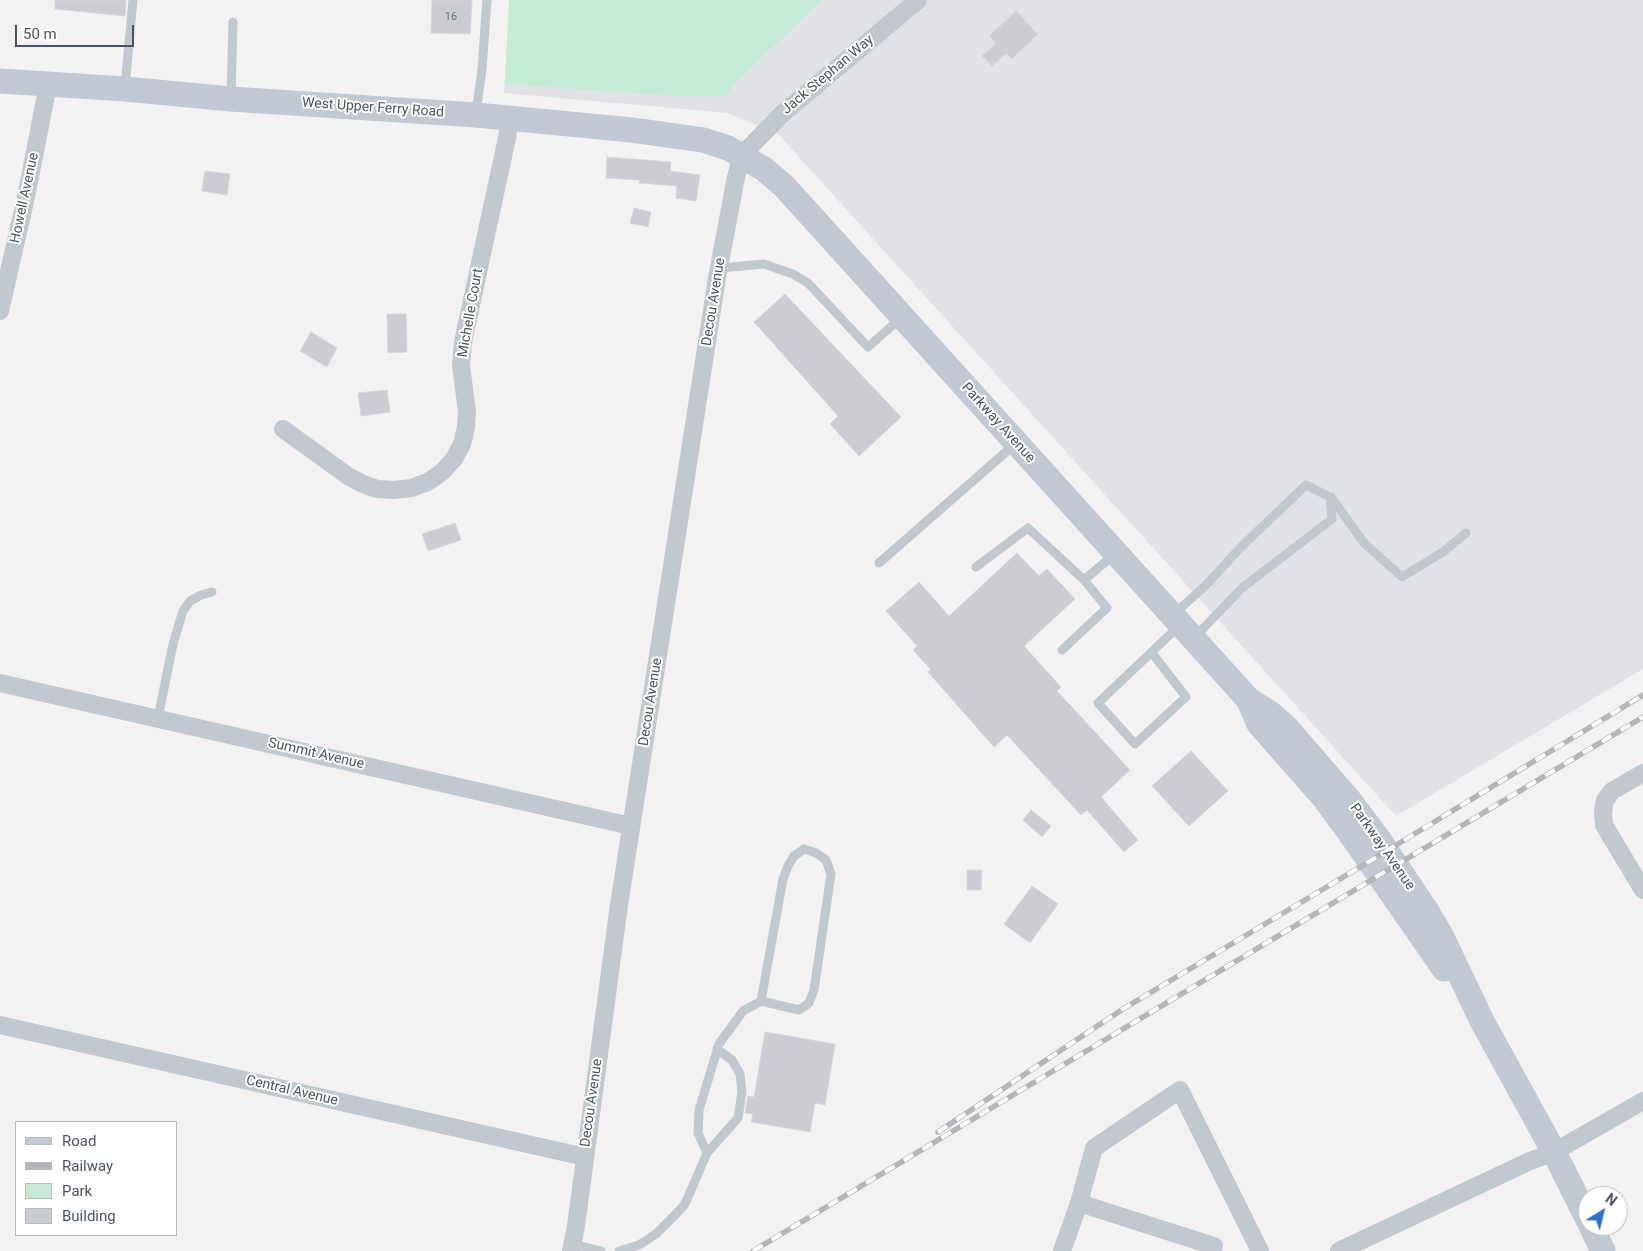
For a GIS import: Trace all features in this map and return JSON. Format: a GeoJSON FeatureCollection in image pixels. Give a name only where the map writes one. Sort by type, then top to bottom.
{"type":"FeatureCollection","features":[{"type":"Feature","properties":{"kind":"main road","name":"West Upper Ferry Road"},"geometry":{"type":"LineString","coordinates":[[0,81],[476,115],[632,130],[703,140],[728,148],[742,155]]}},
{"type":"Feature","properties":{"kind":"main road","name":"Parkway Avenue"},"geometry":{"type":"LineString","coordinates":[[742,155],[764,169],[784,186],[1248,699],[1270,712],[1286,727],[1350,801],[1380,841],[1442,937],[1482,1021],[1554,1152],[1578,1200]]}},
{"type":"Feature","properties":{"kind":"main road"},"geometry":{"type":"LineString","coordinates":[[1596,1236],[1604,1251]]}},
{"type":"Feature","properties":{"kind":"street","name":"Jack Stephan Way"},"geometry":{"type":"LineString","coordinates":[[742,155],[782,114],[918,0]]}},
{"type":"Feature","properties":{"kind":"street","name":"Howell Avenue"},"geometry":{"type":"LineString","coordinates":[[0,311],[26,197],[48,85]]}},
{"type":"Feature","properties":{"kind":"street","name":"Michelle Court"},"geometry":{"type":"LineString","coordinates":[[283,429],[348,476],[378,489],[411,488],[428,482],[442,472],[454,459],[462,444],[466,428],[467,411],[462,366],[463,342],[510,118]]}},
{"type":"Feature","properties":{"kind":"street","name":"Decou Avenue"},"geometry":{"type":"LineString","coordinates":[[572,1248],[618,905],[719,268],[742,155]]}},
{"type":"Feature","properties":{"kind":"street","name":"Summit Avenue"},"geometry":{"type":"LineString","coordinates":[[0,683],[631,826]]}},
{"type":"Feature","properties":{"kind":"street"},"geometry":{"type":"LineString","coordinates":[[1643,773],[1612,791],[1605,800],[1603,812],[1604,825],[1643,890]]}},
{"type":"Feature","properties":{"kind":"street","name":"Central Avenue"},"geometry":{"type":"LineString","coordinates":[[0,1025],[585,1157]]}},
{"type":"Feature","properties":{"kind":"street"},"geometry":{"type":"LineString","coordinates":[[1062,1251],[1079,1202],[1094,1148],[1180,1090],[1260,1251]]}},
{"type":"Feature","properties":{"kind":"street"},"geometry":{"type":"LineString","coordinates":[[1339,1251],[1530,1161],[1554,1152],[1643,1101]]}},
{"type":"Feature","properties":{"kind":"street"},"geometry":{"type":"LineString","coordinates":[[1079,1202],[1214,1246]]}},
{"type":"Feature","properties":{"kind":"lane"},"geometry":{"type":"LineString","coordinates":[[125,89],[133,0]]}},
{"type":"Feature","properties":{"kind":"lane"},"geometry":{"type":"LineString","coordinates":[[476,115],[487,0]]}},
{"type":"Feature","properties":{"kind":"lane"},"geometry":{"type":"LineString","coordinates":[[231,99],[233,22]]}},
{"type":"Feature","properties":{"kind":"lane"},"geometry":{"type":"LineString","coordinates":[[719,268],[764,264],[793,274],[808,283],[868,347],[902,317]]}},
{"type":"Feature","properties":{"kind":"lane"},"geometry":{"type":"LineString","coordinates":[[879,563],[1016,443]]}},
{"type":"Feature","properties":{"kind":"lane"},"geometry":{"type":"LineString","coordinates":[[1182,626],[1206,585],[1241,547],[1306,485],[1330,497],[1364,543],[1402,577],[1443,552],[1466,533]]}},
{"type":"Feature","properties":{"kind":"lane"},"geometry":{"type":"LineString","coordinates":[[1152,653],[1186,697],[1135,744],[1098,703],[1152,653],[1182,626],[1242,588],[1332,519],[1330,497]]}},
{"type":"Feature","properties":{"kind":"lane"},"geometry":{"type":"LineString","coordinates":[[976,567],[1028,528],[1084,580],[1107,608],[1062,650]]}},
{"type":"Feature","properties":{"kind":"lane"},"geometry":{"type":"LineString","coordinates":[[1084,580],[1116,553]]}},
{"type":"Feature","properties":{"kind":"lane"},"geometry":{"type":"LineString","coordinates":[[158,718],[173,644],[183,611],[190,601],[212,592]]}},
{"type":"Feature","properties":{"kind":"lane"},"geometry":{"type":"LineString","coordinates":[[707,1153],[698,1133],[699,1110],[719,1044],[743,1011],[762,1001],[799,1010],[809,1003],[814,990],[831,874],[826,860],[816,853],[804,850],[794,856],[783,879],[762,1001]]}},
{"type":"Feature","properties":{"kind":"lane"},"geometry":{"type":"LineString","coordinates":[[619,1251],[639,1245],[656,1234],[685,1204],[707,1153],[738,1118],[742,1092],[740,1074],[732,1060],[717,1049]]}},
{"type":"Feature","properties":{"kind":"lane"},"geometry":{"type":"LineString","coordinates":[[572,1248],[601,1251]]}},
{"type":"Feature","properties":{"kind":"shaded area"},"geometry":{"type":"Polygon","coordinates":[[[509,0],[1643,0],[1643,669],[1396,816],[779,135],[728,113],[504,93],[509,0]]]}},
{"type":"Feature","properties":{"kind":"green space"},"geometry":{"type":"Polygon","coordinates":[[[509,0],[822,0],[733,85],[727,96],[672,96],[505,84],[509,0]]]}},
{"type":"Feature","properties":{"kind":"building"},"geometry":{"type":"Polygon","coordinates":[[[55,0],[126,0],[125,16],[55,9],[55,0]]]}},
{"type":"Feature","properties":{"kind":"building"},"geometry":{"type":"Polygon","coordinates":[[[432,0],[472,0],[470,34],[431,33],[432,0]]]}},
{"type":"Feature","properties":{"kind":"building"},"geometry":{"type":"Polygon","coordinates":[[[1016,11],[1038,34],[1012,59],[1006,53],[992,66],[982,56],[996,43],[989,36],[1016,11]]]}},
{"type":"Feature","properties":{"kind":"building"},"geometry":{"type":"Polygon","coordinates":[[[607,157],[671,162],[670,171],[700,175],[696,201],[676,198],[677,186],[639,183],[640,180],[606,178],[607,157]]]}},
{"type":"Feature","properties":{"kind":"building"},"geometry":{"type":"Polygon","coordinates":[[[205,171],[230,174],[227,195],[202,191],[205,171]]]}},
{"type":"Feature","properties":{"kind":"building"},"geometry":{"type":"Polygon","coordinates":[[[634,208],[651,212],[648,227],[630,223],[634,208]]]}},
{"type":"Feature","properties":{"kind":"building"},"geometry":{"type":"Polygon","coordinates":[[[785,294],[901,417],[859,456],[830,424],[838,416],[754,322],[785,294]]]}},
{"type":"Feature","properties":{"kind":"building"},"geometry":{"type":"Polygon","coordinates":[[[387,314],[406,314],[407,352],[388,353],[387,314]]]}},
{"type":"Feature","properties":{"kind":"building"},"geometry":{"type":"Polygon","coordinates":[[[311,332],[337,348],[327,367],[300,351],[311,332]]]}},
{"type":"Feature","properties":{"kind":"building"},"geometry":{"type":"Polygon","coordinates":[[[387,390],[390,412],[361,416],[358,393],[387,390]]]}},
{"type":"Feature","properties":{"kind":"building"},"geometry":{"type":"Polygon","coordinates":[[[455,523],[461,540],[428,551],[422,534],[455,523]]]}},
{"type":"Feature","properties":{"kind":"building"},"geometry":{"type":"Polygon","coordinates":[[[1017,553],[1039,576],[1047,569],[1075,599],[1024,646],[1061,687],[1057,691],[1130,770],[1101,797],[1138,840],[1124,852],[1087,810],[1081,815],[1007,735],[994,747],[928,672],[931,670],[913,650],[917,646],[886,611],[919,582],[949,616],[1017,553]]]}},
{"type":"Feature","properties":{"kind":"building"},"geometry":{"type":"Polygon","coordinates":[[[1191,751],[1228,791],[1189,826],[1152,786],[1191,751]]]}},
{"type":"Feature","properties":{"kind":"building"},"geometry":{"type":"Polygon","coordinates":[[[1031,810],[1051,826],[1042,837],[1023,820],[1031,810]]]}},
{"type":"Feature","properties":{"kind":"building"},"geometry":{"type":"Polygon","coordinates":[[[967,870],[982,870],[981,890],[967,890],[967,870]]]}},
{"type":"Feature","properties":{"kind":"building"},"geometry":{"type":"Polygon","coordinates":[[[1032,886],[1058,904],[1030,943],[1004,924],[1032,886]]]}},
{"type":"Feature","properties":{"kind":"building"},"geometry":{"type":"Polygon","coordinates":[[[765,1032],[835,1044],[825,1105],[815,1103],[810,1132],[751,1122],[753,1114],[745,1113],[748,1096],[754,1097],[765,1032]]]}},
{"type":"Feature","properties":{"kind":"railway"},"geometry":{"type":"LineString","coordinates":[[938,1132],[1123,1009],[1643,695]]}},
{"type":"Feature","properties":{"kind":"railway"},"geometry":{"type":"LineString","coordinates":[[753,1251],[1643,717]]}}]}
